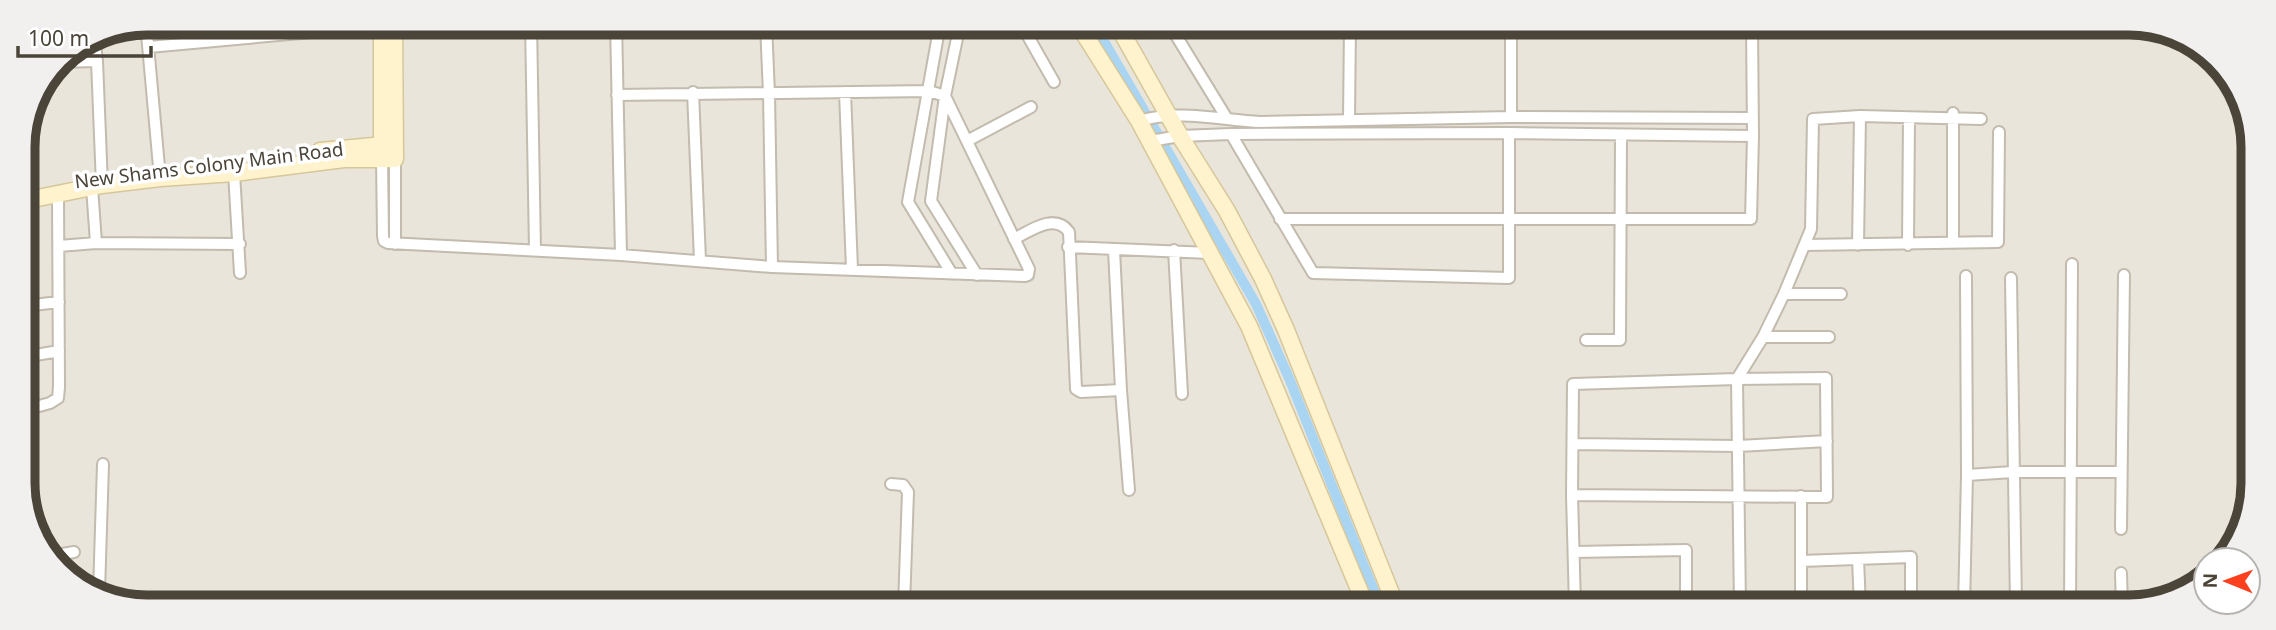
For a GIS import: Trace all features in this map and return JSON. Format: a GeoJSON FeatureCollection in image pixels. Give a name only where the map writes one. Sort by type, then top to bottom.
{"type":"FeatureCollection","features":[{"type":"Feature","properties":{"kind":"street"},"geometry":{"type":"LineString","coordinates":[[148,35],[160,173]]}},
{"type":"Feature","properties":{"kind":"street"},"geometry":{"type":"LineString","coordinates":[[149,47],[225,35]]}},
{"type":"Feature","properties":{"kind":"street"},"geometry":{"type":"LineString","coordinates":[[383,35],[395,244],[621,255],[772,267],[1028,275],[1029,269],[945,96],[929,91],[617,95]]}},
{"type":"Feature","properties":{"kind":"street"},"geometry":{"type":"LineString","coordinates":[[388,151],[393,35]]}},
{"type":"Feature","properties":{"kind":"street"},"geometry":{"type":"LineString","coordinates":[[531,35],[535,250]]}},
{"type":"Feature","properties":{"kind":"street"},"geometry":{"type":"LineString","coordinates":[[616,35],[621,255]]}},
{"type":"Feature","properties":{"kind":"street"},"geometry":{"type":"LineString","coordinates":[[767,35],[772,267]]}},
{"type":"Feature","properties":{"kind":"street"},"geometry":{"type":"LineString","coordinates":[[938,35],[908,202],[952,274]]}},
{"type":"Feature","properties":{"kind":"street"},"geometry":{"type":"LineString","coordinates":[[958,35],[945,96],[931,201],[977,275]]}},
{"type":"Feature","properties":{"kind":"street"},"geometry":{"type":"LineString","coordinates":[[1027,35],[1054,82]]}},
{"type":"Feature","properties":{"kind":"street"},"geometry":{"type":"LineString","coordinates":[[1085,35],[1143,120],[1249,326],[1361,595]]}},
{"type":"Feature","properties":{"kind":"street"},"geometry":{"type":"LineString","coordinates":[[1123,35],[1165,117],[1227,211],[1263,279],[1392,595]]}},
{"type":"Feature","properties":{"kind":"street"},"geometry":{"type":"LineString","coordinates":[[1176,35],[1226,117]]}},
{"type":"Feature","properties":{"kind":"street"},"geometry":{"type":"LineString","coordinates":[[1349,119],[1350,35]]}},
{"type":"Feature","properties":{"kind":"street"},"geometry":{"type":"LineString","coordinates":[[1511,35],[1511,117]]}},
{"type":"Feature","properties":{"kind":"street"},"geometry":{"type":"LineString","coordinates":[[1280,219],[1751,219],[1752,35]]}},
{"type":"Feature","properties":{"kind":"street"},"geometry":{"type":"LineString","coordinates":[[95,48],[98,183],[96,243]]}},
{"type":"Feature","properties":{"kind":"street"},"geometry":{"type":"LineString","coordinates":[[76,62],[97,61]]}},
{"type":"Feature","properties":{"kind":"street"},"geometry":{"type":"LineString","coordinates":[[693,92],[700,260]]}},
{"type":"Feature","properties":{"kind":"street"},"geometry":{"type":"LineString","coordinates":[[845,92],[852,269]]}},
{"type":"Feature","properties":{"kind":"street"},"geometry":{"type":"LineString","coordinates":[[967,141],[1031,107]]}},
{"type":"Feature","properties":{"kind":"street"},"geometry":{"type":"LineString","coordinates":[[1952,243],[1953,115]]}},
{"type":"Feature","properties":{"kind":"street"},"geometry":{"type":"LineString","coordinates":[[1741,595],[1737,379],[1763,337],[1811,229],[1813,119],[1953,115],[1981,119]]}},
{"type":"Feature","properties":{"kind":"street"},"geometry":{"type":"LineString","coordinates":[[1858,245],[1860,116]]}},
{"type":"Feature","properties":{"kind":"street"},"geometry":{"type":"LineString","coordinates":[[1143,120],[1165,117],[1226,117],[1260,122],[1511,117],[1753,118]]}},
{"type":"Feature","properties":{"kind":"street"},"geometry":{"type":"LineString","coordinates":[[1908,245],[1909,118]]}},
{"type":"Feature","properties":{"kind":"street"},"geometry":{"type":"LineString","coordinates":[[1805,245],[1998,242],[1999,132]]}},
{"type":"Feature","properties":{"kind":"street"},"geometry":{"type":"LineString","coordinates":[[1231,134],[1312,273],[1509,278],[1509,133]]}},
{"type":"Feature","properties":{"kind":"street"},"geometry":{"type":"LineString","coordinates":[[1152,140],[1231,134],[1753,136]]}},
{"type":"Feature","properties":{"kind":"street"},"geometry":{"type":"LineString","coordinates":[[1586,340],[1620,340],[1621,136]]}},
{"type":"Feature","properties":{"kind":"street","name":"New Shams Colony Main Road"},"geometry":{"type":"LineString","coordinates":[[160,173],[234,173],[388,151]]}},
{"type":"Feature","properties":{"kind":"street","name":"New Shams Colony Main Road"},"geometry":{"type":"LineString","coordinates":[[35,191],[233,164],[388,151]]}},
{"type":"Feature","properties":{"kind":"street"},"geometry":{"type":"LineString","coordinates":[[234,173],[240,273]]}},
{"type":"Feature","properties":{"kind":"street","name":"New Shams Colony Main Road"},"geometry":{"type":"LineString","coordinates":[[35,199],[98,183]]}},
{"type":"Feature","properties":{"kind":"street"},"geometry":{"type":"LineString","coordinates":[[35,406],[58,398],[58,194]]}},
{"type":"Feature","properties":{"kind":"street"},"geometry":{"type":"LineString","coordinates":[[1014,239],[1036,227],[1054,222],[1065,226],[1069,232],[1076,388],[1081,392],[1121,390]]}},
{"type":"Feature","properties":{"kind":"street"},"geometry":{"type":"LineString","coordinates":[[60,246],[96,243],[240,244]]}},
{"type":"Feature","properties":{"kind":"street"},"geometry":{"type":"LineString","coordinates":[[1068,247],[1210,253]]}},
{"type":"Feature","properties":{"kind":"street"},"geometry":{"type":"LineString","coordinates":[[1114,250],[1129,490]]}},
{"type":"Feature","properties":{"kind":"street"},"geometry":{"type":"LineString","coordinates":[[1174,250],[1182,394]]}},
{"type":"Feature","properties":{"kind":"street"},"geometry":{"type":"LineString","coordinates":[[2070,595],[2072,264]]}},
{"type":"Feature","properties":{"kind":"street"},"geometry":{"type":"LineString","coordinates":[[2121,529],[2124,275]]}},
{"type":"Feature","properties":{"kind":"street"},"geometry":{"type":"LineString","coordinates":[[1964,595],[1966,276]]}},
{"type":"Feature","properties":{"kind":"street"},"geometry":{"type":"LineString","coordinates":[[2011,278],[2016,595]]}},
{"type":"Feature","properties":{"kind":"street"},"geometry":{"type":"LineString","coordinates":[[1784,294],[1841,294]]}},
{"type":"Feature","properties":{"kind":"street"},"geometry":{"type":"LineString","coordinates":[[35,305],[59,302]]}},
{"type":"Feature","properties":{"kind":"street"},"geometry":{"type":"LineString","coordinates":[[1763,337],[1829,337]]}},
{"type":"Feature","properties":{"kind":"street"},"geometry":{"type":"LineString","coordinates":[[35,354],[59,351]]}},
{"type":"Feature","properties":{"kind":"street"},"geometry":{"type":"LineString","coordinates":[[1572,495],[1739,498],[1827,496],[1826,378],[1573,384],[1572,495],[1575,595]]}},
{"type":"Feature","properties":{"kind":"street"},"geometry":{"type":"LineString","coordinates":[[1573,444],[1738,446],[1826,441]]}},
{"type":"Feature","properties":{"kind":"street"},"geometry":{"type":"LineString","coordinates":[[99,584],[103,464]]}},
{"type":"Feature","properties":{"kind":"street"},"geometry":{"type":"LineString","coordinates":[[1967,475],[2013,472],[2121,472]]}},
{"type":"Feature","properties":{"kind":"street"},"geometry":{"type":"LineString","coordinates":[[891,484],[903,485],[908,492],[904,595]]}},
{"type":"Feature","properties":{"kind":"street"},"geometry":{"type":"LineString","coordinates":[[1801,496],[1801,595]]}},
{"type":"Feature","properties":{"kind":"street"},"geometry":{"type":"LineString","coordinates":[[1573,552],[1686,550],[1686,595]]}},
{"type":"Feature","properties":{"kind":"street"},"geometry":{"type":"LineString","coordinates":[[61,554],[74,552]]}},
{"type":"Feature","properties":{"kind":"street"},"geometry":{"type":"LineString","coordinates":[[1801,561],[1911,557],[1911,595]]}},
{"type":"Feature","properties":{"kind":"street"},"geometry":{"type":"LineString","coordinates":[[1858,559],[1860,595]]}},
{"type":"Feature","properties":{"kind":"street"},"geometry":{"type":"LineString","coordinates":[[2121,573],[2122,595]]}},
{"type":"Feature","properties":{"kind":"shaded area"},"geometry":{"type":"Polygon","coordinates":[[[147,35],[2151,37],[2179,47],[2208,68],[2229,97],[2239,125],[2241,483],[2239,505],[2221,546],[2192,546],[2192,575],[2185,580],[2158,591],[2136,595],[125,593],[97,583],[68,562],[47,533],[37,505],[35,140],[39,118],[54,85],[68,68],[85,54],[125,37],[147,35]]]}},
{"type":"Feature","properties":{"kind":"waterway"},"geometry":{"type":"LineString","coordinates":[[1100,35],[1256,304],[1289,378],[1376,595]]}}]}
